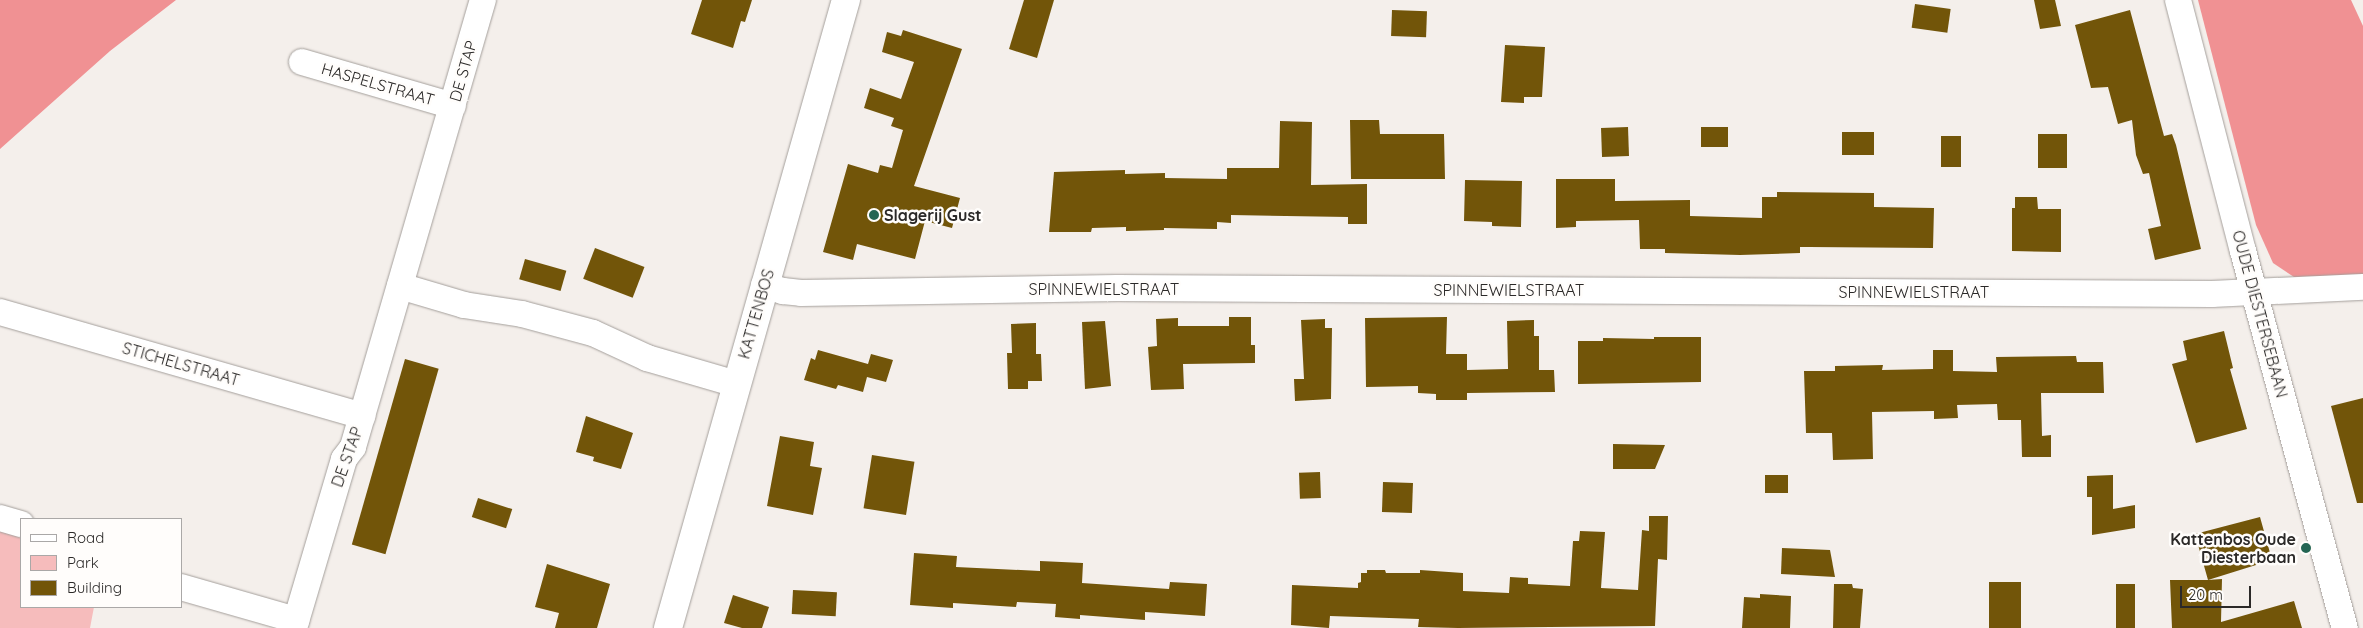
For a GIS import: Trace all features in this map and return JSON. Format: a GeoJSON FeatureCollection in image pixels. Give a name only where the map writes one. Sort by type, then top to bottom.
{"type":"FeatureCollection","features":[{"type":"Feature","properties":{"kind":"main road","name":"KATTENBOS"},"geometry":{"type":"LineString","coordinates":[[668,628],[846,0]]}},
{"type":"Feature","properties":{"kind":"street","name":"DE STAP"},"geometry":{"type":"LineString","coordinates":[[295,624],[344,459],[353,448],[483,0]]}},
{"type":"Feature","properties":{"kind":"street","name":"OUDE DIESTERSEBAAN"},"geometry":{"type":"LineString","coordinates":[[2178,0],[2345,628]]}},
{"type":"Feature","properties":{"kind":"street","name":"HASPELSTRAAT"},"geometry":{"type":"LineString","coordinates":[[302,62],[453,106]]}},
{"type":"Feature","properties":{"kind":"street","name":"SPINNEWIELSTRAAT"},"geometry":{"type":"LineString","coordinates":[[764,285],[783,291],[802,293],[1117,288],[2212,294],[2363,287]]}},
{"type":"Feature","properties":{"kind":"street"},"geometry":{"type":"LineString","coordinates":[[400,286],[464,305],[522,314],[593,333],[647,358],[736,384]]}},
{"type":"Feature","properties":{"kind":"street","name":"STICHELSTRAAT"},"geometry":{"type":"LineString","coordinates":[[0,312],[362,416]]}},
{"type":"Feature","properties":{"kind":"street"},"geometry":{"type":"LineString","coordinates":[[0,518],[20,524]]}},
{"type":"Feature","properties":{"kind":"street"},"geometry":{"type":"LineString","coordinates":[[182,587],[295,624]]}},
{"type":"Feature","properties":{"kind":"green space"},"geometry":{"type":"Polygon","coordinates":[[[0,526],[20,533],[20,608],[94,608],[90,628],[0,628],[0,526]]]}},
{"type":"Feature","properties":{"kind":"shaded area"},"geometry":{"type":"Polygon","coordinates":[[[0,0],[176,0],[110,51],[0,149],[0,0]]]}},
{"type":"Feature","properties":{"kind":"shaded area"},"geometry":{"type":"Polygon","coordinates":[[[2198,0],[2351,0],[2363,26],[2363,275],[2294,277],[2273,263],[2256,225],[2198,0]]]}},
{"type":"Feature","properties":{"kind":"building"},"geometry":{"type":"Polygon","coordinates":[[[702,0],[752,0],[745,22],[741,21],[733,48],[691,34],[702,0]]]}},
{"type":"Feature","properties":{"kind":"building"},"geometry":{"type":"Polygon","coordinates":[[[1024,0],[1054,0],[1037,58],[1009,49],[1024,0]]]}},
{"type":"Feature","properties":{"kind":"building"},"geometry":{"type":"Polygon","coordinates":[[[2034,0],[2055,0],[2061,26],[2040,29],[2034,0]]]}},
{"type":"Feature","properties":{"kind":"building"},"geometry":{"type":"Polygon","coordinates":[[[1915,4],[1951,9],[1947,33],[1912,28],[1915,4]]]}},
{"type":"Feature","properties":{"kind":"building"},"geometry":{"type":"Polygon","coordinates":[[[1392,10],[1427,11],[1426,37],[1391,36],[1392,10]]]}},
{"type":"Feature","properties":{"kind":"building"},"geometry":{"type":"Polygon","coordinates":[[[2130,10],[2164,136],[2172,134],[2176,145],[2201,249],[2155,260],[2148,229],[2161,226],[2149,173],[2143,174],[2136,155],[2132,120],[2118,124],[2108,87],[2091,88],[2075,25],[2130,10]]]}},
{"type":"Feature","properties":{"kind":"building"},"geometry":{"type":"Polygon","coordinates":[[[903,30],[962,49],[914,186],[960,198],[952,228],[925,221],[915,259],[857,244],[853,260],[823,252],[848,164],[878,173],[880,165],[892,168],[903,130],[891,126],[894,118],[864,108],[870,88],[901,99],[914,62],[882,52],[887,32],[901,36],[903,30]]]}},
{"type":"Feature","properties":{"kind":"building"},"geometry":{"type":"Polygon","coordinates":[[[1505,45],[1545,47],[1542,97],[1524,97],[1524,103],[1501,102],[1505,45]]]}},
{"type":"Feature","properties":{"kind":"building"},"geometry":{"type":"Polygon","coordinates":[[[1350,120],[1379,120],[1380,134],[1444,134],[1445,179],[1351,179],[1350,120]]]}},
{"type":"Feature","properties":{"kind":"building"},"geometry":{"type":"Polygon","coordinates":[[[1280,121],[1312,122],[1311,185],[1367,184],[1367,224],[1348,224],[1348,217],[1231,215],[1231,223],[1217,222],[1217,229],[1164,228],[1164,230],[1126,231],[1126,227],[1092,228],[1091,232],[1049,232],[1054,172],[1125,170],[1125,174],[1165,173],[1165,178],[1227,179],[1227,168],[1279,168],[1280,121]]]}},
{"type":"Feature","properties":{"kind":"building"},"geometry":{"type":"Polygon","coordinates":[[[1628,127],[1629,156],[1602,157],[1601,128],[1628,127]]]}},
{"type":"Feature","properties":{"kind":"building"},"geometry":{"type":"Polygon","coordinates":[[[1701,127],[1728,127],[1728,147],[1701,147],[1701,127]]]}},
{"type":"Feature","properties":{"kind":"building"},"geometry":{"type":"Polygon","coordinates":[[[1842,132],[1874,132],[1874,155],[1842,155],[1842,132]]]}},
{"type":"Feature","properties":{"kind":"building"},"geometry":{"type":"Polygon","coordinates":[[[2038,134],[2067,134],[2067,168],[2038,168],[2038,134]]]}},
{"type":"Feature","properties":{"kind":"building"},"geometry":{"type":"Polygon","coordinates":[[[1941,136],[1961,136],[1961,167],[1941,167],[1941,136]]]}},
{"type":"Feature","properties":{"kind":"building"},"geometry":{"type":"Polygon","coordinates":[[[1556,179],[1615,179],[1615,201],[1690,200],[1690,216],[1762,218],[1762,197],[1777,197],[1777,192],[1874,193],[1874,207],[1934,208],[1933,248],[1800,247],[1800,253],[1740,255],[1665,253],[1665,249],[1640,249],[1639,220],[1576,221],[1576,227],[1556,228],[1556,179]]]}},
{"type":"Feature","properties":{"kind":"building"},"geometry":{"type":"Polygon","coordinates":[[[1465,180],[1522,181],[1521,227],[1492,226],[1492,222],[1464,221],[1465,180]]]}},
{"type":"Feature","properties":{"kind":"building"},"geometry":{"type":"Polygon","coordinates":[[[2015,197],[2037,197],[2038,209],[2061,209],[2061,252],[2012,251],[2012,208],[2015,208],[2015,197]]]}},
{"type":"Feature","properties":{"kind":"building"},"geometry":{"type":"Polygon","coordinates":[[[595,248],[644,267],[633,298],[583,279],[595,248]]]}},
{"type":"Feature","properties":{"kind":"building"},"geometry":{"type":"Polygon","coordinates":[[[525,259],[566,271],[561,291],[519,279],[525,259]]]}},
{"type":"Feature","properties":{"kind":"building"},"geometry":{"type":"Polygon","coordinates":[[[1229,317],[1251,317],[1251,345],[1255,345],[1255,363],[1183,364],[1184,389],[1151,390],[1148,347],[1157,346],[1156,319],[1178,318],[1178,326],[1229,326],[1229,317]]]}},
{"type":"Feature","properties":{"kind":"building"},"geometry":{"type":"Polygon","coordinates":[[[1447,317],[1446,354],[1467,354],[1467,370],[1508,369],[1507,321],[1534,320],[1534,336],[1539,336],[1539,370],[1554,370],[1555,392],[1467,393],[1467,400],[1436,400],[1436,394],[1418,393],[1418,386],[1366,387],[1365,318],[1447,317]]]}},
{"type":"Feature","properties":{"kind":"building"},"geometry":{"type":"Polygon","coordinates":[[[1325,319],[1325,328],[1332,328],[1331,399],[1295,401],[1294,379],[1304,379],[1301,320],[1325,319]]]}},
{"type":"Feature","properties":{"kind":"building"},"geometry":{"type":"Polygon","coordinates":[[[1105,321],[1111,386],[1085,389],[1082,322],[1105,321]]]}},
{"type":"Feature","properties":{"kind":"building"},"geometry":{"type":"Polygon","coordinates":[[[1036,323],[1036,354],[1041,354],[1042,381],[1028,381],[1028,389],[1008,389],[1007,353],[1012,353],[1011,324],[1036,323]]]}},
{"type":"Feature","properties":{"kind":"building"},"geometry":{"type":"Polygon","coordinates":[[[2224,331],[2233,368],[2230,369],[2247,429],[2196,443],[2172,364],[2187,360],[2183,341],[2224,331]]]}},
{"type":"Feature","properties":{"kind":"building"},"geometry":{"type":"Polygon","coordinates":[[[1654,337],[1701,337],[1701,382],[1578,384],[1578,341],[1603,341],[1603,338],[1654,339],[1654,337]]]}},
{"type":"Feature","properties":{"kind":"building"},"geometry":{"type":"Polygon","coordinates":[[[818,350],[868,364],[871,354],[893,360],[886,382],[867,377],[863,392],[838,385],[836,389],[804,380],[811,358],[815,360],[818,350]]]}},
{"type":"Feature","properties":{"kind":"building"},"geometry":{"type":"Polygon","coordinates":[[[1933,350],[1953,350],[1953,371],[1997,372],[1996,357],[2076,356],[2077,362],[2103,362],[2104,393],[2041,393],[2042,436],[2051,435],[2051,457],[2022,457],[2021,420],[1998,420],[1997,404],[1957,405],[1958,418],[1934,419],[1934,411],[1872,412],[1873,459],[1833,460],[1832,433],[1806,433],[1804,371],[1835,371],[1835,366],[1883,365],[1882,370],[1933,369],[1933,350]]]}},
{"type":"Feature","properties":{"kind":"building"},"geometry":{"type":"Polygon","coordinates":[[[405,359],[439,369],[385,554],[352,545],[405,359]]]}},
{"type":"Feature","properties":{"kind":"building"},"geometry":{"type":"Polygon","coordinates":[[[2363,398],[2363,503],[2357,503],[2331,406],[2363,398]]]}},
{"type":"Feature","properties":{"kind":"building"},"geometry":{"type":"Polygon","coordinates":[[[586,416],[633,433],[621,469],[593,461],[594,457],[576,452],[586,416]]]}},
{"type":"Feature","properties":{"kind":"building"},"geometry":{"type":"Polygon","coordinates":[[[780,436],[814,442],[810,466],[822,468],[813,515],[767,506],[780,436]]]}},
{"type":"Feature","properties":{"kind":"building"},"geometry":{"type":"Polygon","coordinates":[[[1613,444],[1665,445],[1655,469],[1613,469],[1613,444]]]}},
{"type":"Feature","properties":{"kind":"building"},"geometry":{"type":"Polygon","coordinates":[[[872,455],[914,462],[906,515],[864,508],[872,455]]]}},
{"type":"Feature","properties":{"kind":"building"},"geometry":{"type":"Polygon","coordinates":[[[1320,472],[1321,498],[1300,499],[1299,473],[1320,472]]]}},
{"type":"Feature","properties":{"kind":"building"},"geometry":{"type":"Polygon","coordinates":[[[1765,475],[1788,475],[1788,493],[1765,493],[1765,475]]]}},
{"type":"Feature","properties":{"kind":"building"},"geometry":{"type":"Polygon","coordinates":[[[2113,475],[2113,509],[2135,505],[2135,528],[2092,535],[2092,497],[2087,497],[2087,476],[2113,475]]]}},
{"type":"Feature","properties":{"kind":"building"},"geometry":{"type":"Polygon","coordinates":[[[1383,482],[1413,483],[1412,513],[1382,512],[1383,482]]]}},
{"type":"Feature","properties":{"kind":"building"},"geometry":{"type":"Polygon","coordinates":[[[478,498],[512,509],[506,528],[472,517],[478,498]]]}},
{"type":"Feature","properties":{"kind":"building"},"geometry":{"type":"Polygon","coordinates":[[[1649,516],[1668,516],[1667,560],[1658,559],[1655,626],[1418,627],[1419,619],[1330,616],[1329,628],[1291,625],[1292,585],[1358,588],[1358,583],[1361,582],[1361,573],[1367,573],[1367,570],[1385,570],[1386,573],[1420,573],[1420,570],[1463,573],[1463,591],[1509,593],[1510,577],[1528,578],[1528,584],[1570,586],[1573,541],[1579,541],[1580,531],[1605,532],[1601,588],[1638,590],[1642,530],[1649,531],[1649,516]]]}},
{"type":"Feature","properties":{"kind":"building"},"geometry":{"type":"Polygon","coordinates":[[[2260,517],[2272,560],[2208,580],[2195,534],[2260,517]]]}},
{"type":"Feature","properties":{"kind":"building"},"geometry":{"type":"Polygon","coordinates":[[[1782,548],[1830,550],[1835,577],[1781,574],[1782,548]]]}},
{"type":"Feature","properties":{"kind":"building"},"geometry":{"type":"Polygon","coordinates":[[[914,553],[957,556],[956,567],[1040,571],[1040,561],[1083,563],[1082,583],[1169,589],[1170,582],[1207,584],[1205,616],[1145,612],[1145,620],[1080,615],[1080,619],[1055,617],[1056,604],[1017,602],[1016,607],[953,603],[953,608],[910,605],[914,553]]]}},
{"type":"Feature","properties":{"kind":"building"},"geometry":{"type":"Polygon","coordinates":[[[547,564],[610,584],[597,628],[555,628],[559,613],[535,607],[547,564]]]}},
{"type":"Feature","properties":{"kind":"building"},"geometry":{"type":"Polygon","coordinates":[[[2222,579],[2221,622],[2294,601],[2302,628],[2172,628],[2170,580],[2222,579]]]}},
{"type":"Feature","properties":{"kind":"building"},"geometry":{"type":"Polygon","coordinates":[[[1989,582],[2021,582],[2021,628],[1989,628],[1989,582]]]}},
{"type":"Feature","properties":{"kind":"building"},"geometry":{"type":"Polygon","coordinates":[[[1834,584],[1852,584],[1853,588],[1863,589],[1860,628],[1833,628],[1834,584]]]}},
{"type":"Feature","properties":{"kind":"building"},"geometry":{"type":"Polygon","coordinates":[[[2116,584],[2135,584],[2135,628],[2116,628],[2116,584]]]}},
{"type":"Feature","properties":{"kind":"building"},"geometry":{"type":"Polygon","coordinates":[[[793,590],[837,592],[836,616],[792,614],[793,590]]]}},
{"type":"Feature","properties":{"kind":"building"},"geometry":{"type":"Polygon","coordinates":[[[1760,594],[1791,596],[1790,628],[1742,628],[1744,597],[1760,598],[1760,594]]]}},
{"type":"Feature","properties":{"kind":"building"},"geometry":{"type":"Polygon","coordinates":[[[733,595],[769,607],[762,628],[742,628],[724,623],[733,595]]]}},
{"type":"Feature","properties":{"kind":"place","name":"Slagerij Gust"},"geometry":{"type":"Point","coordinates":[874,215]}},
{"type":"Feature","properties":{"kind":"place","name":"Kattenbos Oude Diesterbaan"},"geometry":{"type":"Point","coordinates":[2306,548]}}]}
